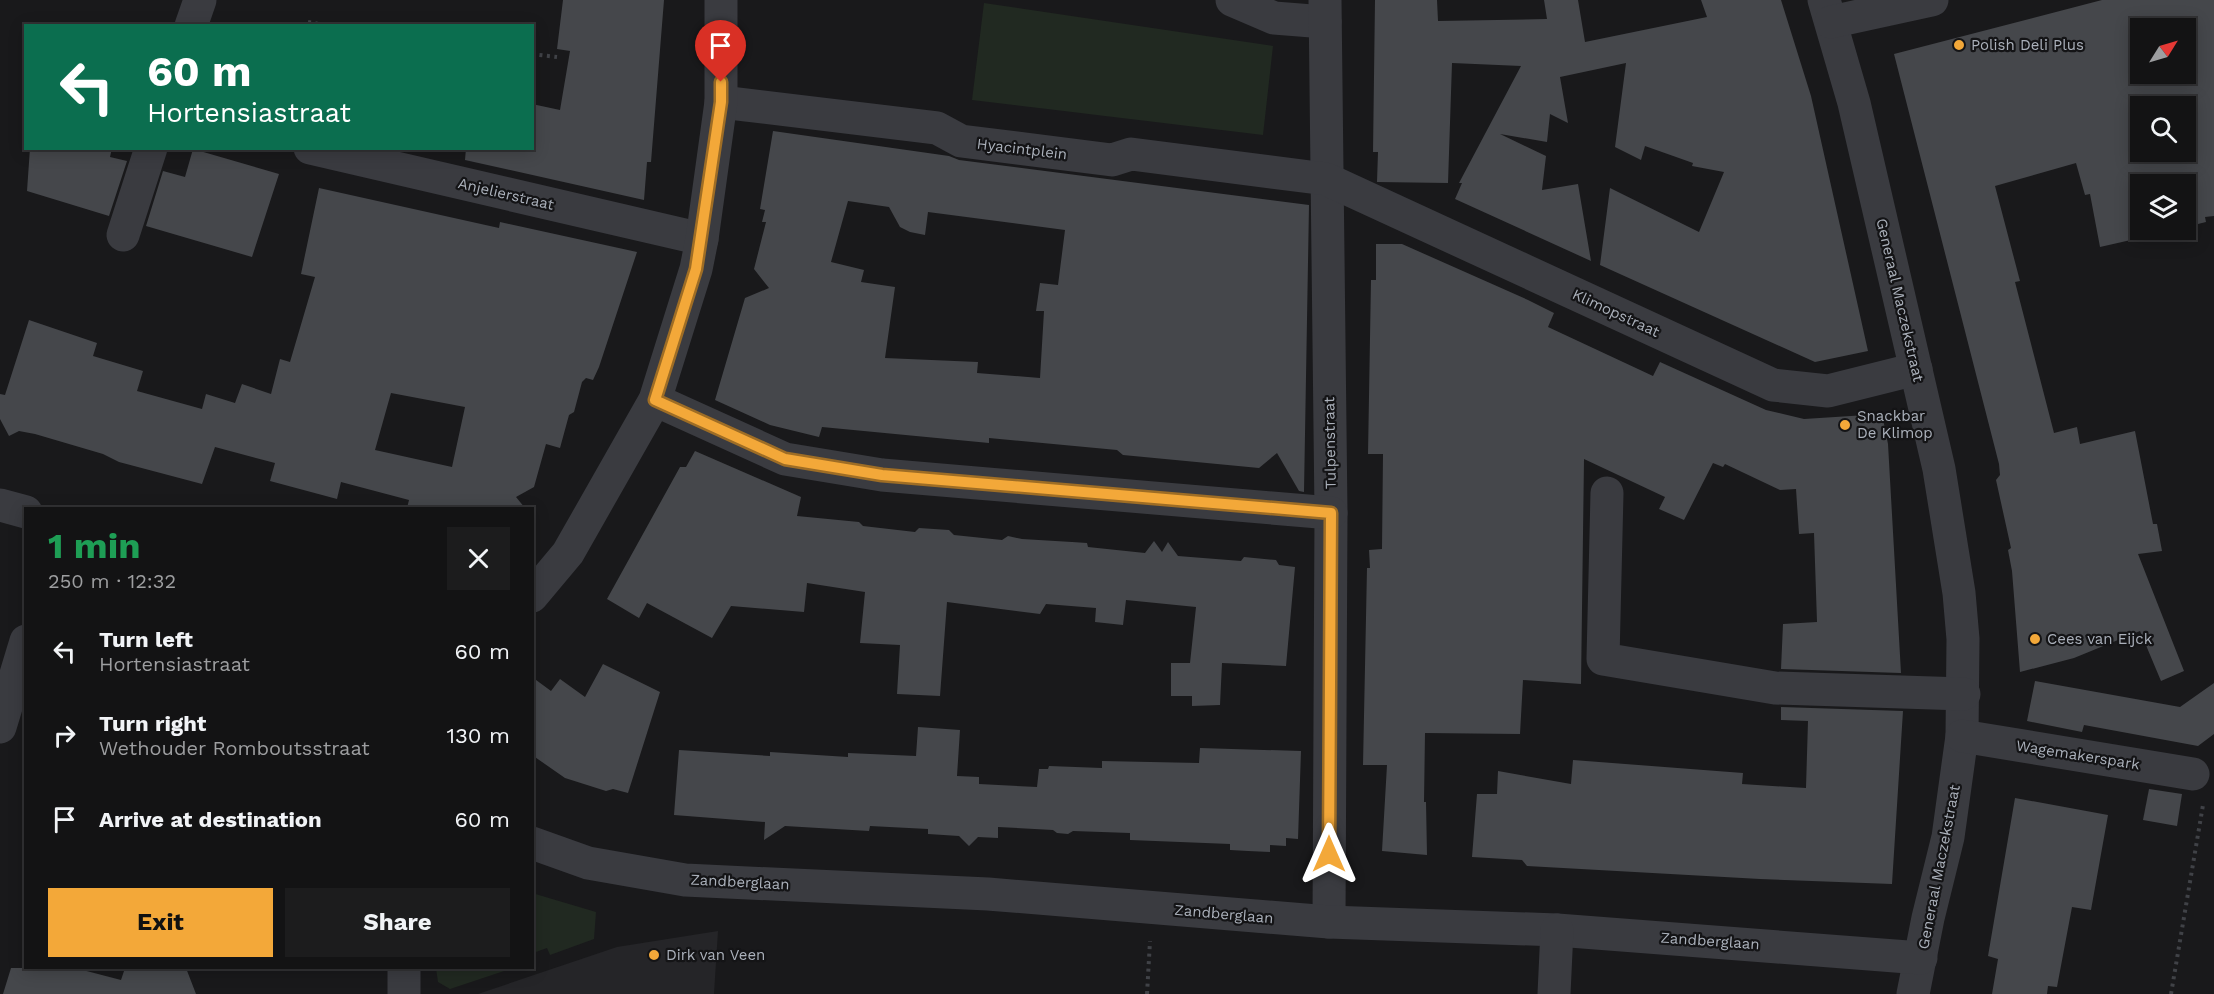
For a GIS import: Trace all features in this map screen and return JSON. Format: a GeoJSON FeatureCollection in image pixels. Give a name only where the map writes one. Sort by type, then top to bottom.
{"type":"FeatureCollection","features":[{"type":"Feature","properties":{"kind":"street"},"geometry":{"type":"LineString","coordinates":[[192,24],[200,0]]}},
{"type":"Feature","properties":{"kind":"street"},"geometry":{"type":"LineString","coordinates":[[534,594],[568,554],[655,400],[696,269],[702,239],[721,102],[721,0]]}},
{"type":"Feature","properties":{"kind":"street"},"geometry":{"type":"LineString","coordinates":[[1232,0],[1274,18],[1324,11]]}},
{"type":"Feature","properties":{"kind":"street"},"geometry":{"type":"LineString","coordinates":[[1827,11],[1932,0]]}},
{"type":"Feature","properties":{"kind":"street","name":"Tulpenstraat"},"geometry":{"type":"LineString","coordinates":[[1324,11],[1331,513],[1329,922]]}},
{"type":"Feature","properties":{"kind":"street","name":"Generaal Maczekstraat"},"geometry":{"type":"LineString","coordinates":[[1827,11],[1854,104],[1916,369],[1953,548],[1963,639],[1962,736],[1948,837],[1913,994]]}},
{"type":"Feature","properties":{"kind":"street","name":"Hyacintplein"},"geometry":{"type":"LineString","coordinates":[[721,102],[937,128],[962,141],[1112,160],[1131,154],[1326,179]]}},
{"type":"Feature","properties":{"kind":"street"},"geometry":{"type":"LineString","coordinates":[[123,235],[150,150]]}},
{"type":"Feature","properties":{"kind":"street","name":"Anjelierstraat"},"geometry":{"type":"LineString","coordinates":[[319,150],[702,239]]}},
{"type":"Feature","properties":{"kind":"street","name":"Klimopstraat"},"geometry":{"type":"LineString","coordinates":[[1326,179],[1773,386],[1828,391],[1916,369]]}},
{"type":"Feature","properties":{"kind":"street"},"geometry":{"type":"LineString","coordinates":[[655,400],[785,459],[882,475],[1331,513]]}},
{"type":"Feature","properties":{"kind":"street"},"geometry":{"type":"LineString","coordinates":[[1607,493],[1603,658],[1775,688],[1964,694]]}},
{"type":"Feature","properties":{"kind":"street"},"geometry":{"type":"LineString","coordinates":[[0,505],[24,511]]}},
{"type":"Feature","properties":{"kind":"street"},"geometry":{"type":"LineString","coordinates":[[0,727],[24,648]]}},
{"type":"Feature","properties":{"kind":"street","name":"Wagemakerspark"},"geometry":{"type":"LineString","coordinates":[[1962,736],[2199,786]]}},
{"type":"Feature","properties":{"kind":"street","name":"Zandberglaan"},"geometry":{"type":"LineString","coordinates":[[534,844],[588,863],[685,880],[988,894],[1329,922],[1557,930],[1921,958]]}},
{"type":"Feature","properties":{"kind":"street"},"geometry":{"type":"LineString","coordinates":[[1554,994],[1557,930]]}},
{"type":"Feature","properties":{"kind":"street"},"geometry":{"type":"LineString","coordinates":[[404,969],[404,994]]}},
{"type":"Feature","properties":{"kind":"path"},"geometry":{"type":"LineString","coordinates":[[308,22],[319,24]]}},
{"type":"Feature","properties":{"kind":"path"},"geometry":{"type":"LineString","coordinates":[[534,54],[557,57]]}},
{"type":"Feature","properties":{"kind":"path"},"geometry":{"type":"LineString","coordinates":[[2171,994],[2199,786]]}},
{"type":"Feature","properties":{"kind":"path"},"geometry":{"type":"LineString","coordinates":[[1147,994],[1152,907]]}},
{"type":"Feature","properties":{"kind":"shaded area"},"geometry":{"type":"Polygon","coordinates":[[[984,3],[1273,46],[1263,135],[972,100],[984,3]]]}},
{"type":"Feature","properties":{"kind":"shaded area"},"geometry":{"type":"Polygon","coordinates":[[[534,894],[596,912],[594,939],[550,955],[547,948],[534,953],[534,894]]]}},
{"type":"Feature","properties":{"kind":"shaded area","name":"Dirk van Veen"},"geometry":{"type":"Polygon","coordinates":[[[718,931],[714,994],[478,994],[617,947],[718,931]]]}},
{"type":"Feature","properties":{"kind":"shaded area"},"geometry":{"type":"Polygon","coordinates":[[[436,969],[510,969],[450,989],[438,982],[436,969]]]}},
{"type":"Feature","properties":{"kind":"building"},"geometry":{"type":"Polygon","coordinates":[[[563,0],[664,0],[651,162],[647,162],[644,200],[465,160],[466,150],[534,150],[534,104],[560,110],[570,51],[557,49],[563,0]]]}},
{"type":"Feature","properties":{"kind":"building"},"geometry":{"type":"Polygon","coordinates":[[[1375,0],[1437,0],[1438,21],[1547,19],[1544,0],[1578,0],[1585,42],[1707,17],[1701,0],[1781,0],[1811,96],[1868,351],[1815,362],[1600,265],[1610,188],[1699,232],[1724,172],[1692,166],[1693,163],[1645,146],[1641,160],[1615,147],[1626,63],[1560,77],[1568,123],[1550,114],[1547,142],[1500,134],[1546,156],[1542,190],[1578,184],[1591,261],[1455,199],[1462,183],[1459,183],[1521,66],[1452,63],[1448,183],[1377,182],[1378,152],[1373,152],[1375,0]]]}},
{"type":"Feature","properties":{"kind":"building"},"geometry":{"type":"Polygon","coordinates":[[[2102,0],[2214,0],[2214,216],[2205,217],[2206,222],[2196,224],[2196,174],[2130,174],[2131,240],[2100,247],[2090,194],[2085,195],[2076,163],[1995,186],[2020,281],[2015,282],[2054,433],[2077,427],[2080,444],[2135,431],[2153,524],[2157,524],[2162,551],[2138,554],[2184,671],[2161,681],[2140,631],[2074,658],[2020,672],[2012,571],[2008,550],[2011,548],[1996,480],[2000,475],[1894,54],[2102,0]]]}},
{"type":"Feature","properties":{"kind":"building"},"geometry":{"type":"Polygon","coordinates":[[[773,131],[949,156],[959,160],[1309,205],[1304,492],[1299,491],[1277,453],[1259,468],[1123,455],[1117,450],[989,438],[989,443],[822,427],[819,437],[770,425],[715,400],[745,298],[769,288],[754,269],[766,222],[762,222],[765,210],[760,209],[773,131]],[[848,201],[831,262],[864,270],[861,282],[895,287],[885,358],[978,362],[977,373],[1040,378],[1044,311],[1036,311],[1040,283],[1058,285],[1065,230],[928,212],[925,235],[900,227],[889,207],[848,201]]]}},
{"type":"Feature","properties":{"kind":"building"},"geometry":{"type":"Polygon","coordinates":[[[30,150],[112,150],[110,157],[127,161],[109,216],[27,191],[30,150]]]}},
{"type":"Feature","properties":{"kind":"building"},"geometry":{"type":"Polygon","coordinates":[[[193,150],[279,174],[252,257],[146,226],[163,171],[185,177],[193,150]]]}},
{"type":"Feature","properties":{"kind":"building"},"geometry":{"type":"Polygon","coordinates":[[[319,188],[499,228],[500,222],[637,252],[599,367],[593,380],[586,378],[582,382],[574,412],[569,415],[560,448],[546,444],[534,487],[516,497],[524,507],[407,507],[409,500],[341,482],[337,499],[270,481],[275,463],[215,447],[202,484],[119,462],[103,454],[35,434],[19,431],[9,436],[0,419],[0,394],[5,395],[29,320],[97,343],[93,356],[143,371],[137,391],[202,409],[206,394],[235,403],[242,384],[271,394],[280,359],[290,362],[315,277],[301,274],[319,188]],[[391,393],[375,450],[452,467],[465,407],[391,393]]]}},
{"type":"Feature","properties":{"kind":"building"},"geometry":{"type":"Polygon","coordinates":[[[1376,244],[1402,244],[1528,300],[1554,313],[1548,327],[1653,376],[1660,362],[1766,410],[1804,419],[1882,414],[1888,444],[1901,673],[1781,669],[1783,624],[1817,622],[1814,533],[1799,534],[1796,489],[1780,490],[1725,464],[1723,467],[1713,463],[1684,520],[1659,509],[1665,497],[1584,459],[1581,684],[1523,680],[1520,734],[1425,733],[1424,802],[1426,802],[1427,855],[1382,851],[1387,765],[1363,765],[1367,568],[1370,568],[1369,550],[1382,549],[1383,454],[1368,454],[1371,280],[1376,280],[1376,244]]]}},
{"type":"Feature","properties":{"kind":"building"},"geometry":{"type":"Polygon","coordinates":[[[695,451],[801,497],[797,516],[859,522],[863,526],[915,532],[919,528],[949,530],[954,535],[1002,540],[1008,536],[1087,543],[1088,547],[1145,553],[1154,541],[1162,552],[1168,542],[1178,556],[1241,561],[1244,557],[1276,560],[1279,565],[1295,567],[1286,666],[1222,663],[1220,705],[1192,706],[1192,696],[1171,696],[1171,663],[1190,663],[1196,607],[1126,600],[1123,625],[1095,622],[1096,608],[1046,604],[1040,614],[947,602],[940,696],[897,694],[900,645],[860,643],[865,592],[807,583],[804,612],[731,606],[712,638],[647,603],[639,618],[607,599],[680,467],[686,467],[695,451]]]}},
{"type":"Feature","properties":{"kind":"building"},"geometry":{"type":"Polygon","coordinates":[[[603,664],[660,692],[628,793],[613,789],[606,791],[565,778],[534,756],[534,678],[551,691],[560,679],[585,697],[603,664]]]}},
{"type":"Feature","properties":{"kind":"building"},"geometry":{"type":"Polygon","coordinates":[[[2035,681],[2180,707],[2214,683],[2214,734],[2198,746],[2084,725],[2082,732],[2027,721],[2035,681]]]}},
{"type":"Feature","properties":{"kind":"building"},"geometry":{"type":"Polygon","coordinates":[[[1781,707],[1903,711],[1892,884],[1527,866],[1522,860],[1472,857],[1477,794],[1497,794],[1498,771],[1571,784],[1573,760],[1743,773],[1742,784],[1806,788],[1808,721],[1781,720],[1781,707]]]}},
{"type":"Feature","properties":{"kind":"building"},"geometry":{"type":"Polygon","coordinates":[[[918,727],[960,730],[957,776],[979,777],[979,784],[1037,787],[1039,769],[1048,769],[1049,766],[1102,768],[1102,761],[1199,763],[1200,748],[1301,751],[1298,839],[1286,838],[1286,846],[1270,845],[1270,852],[1230,850],[1230,844],[1130,840],[1130,833],[1073,831],[1068,834],[1057,833],[1053,830],[998,827],[998,838],[978,837],[969,846],[959,836],[928,834],[928,829],[870,826],[869,831],[785,826],[764,840],[765,822],[674,815],[679,750],[770,756],[770,752],[848,757],[848,753],[916,756],[918,727]]]}},
{"type":"Feature","properties":{"kind":"building"},"geometry":{"type":"Polygon","coordinates":[[[2149,789],[2182,794],[2177,826],[2143,820],[2149,789]]]}},
{"type":"Feature","properties":{"kind":"building"},"geometry":{"type":"Polygon","coordinates":[[[2015,798],[2108,815],[2091,910],[2072,907],[2057,987],[2048,986],[2047,994],[1992,994],[1998,959],[1988,956],[2015,798]]]}},
{"type":"Feature","properties":{"kind":"building"},"geometry":{"type":"Polygon","coordinates":[[[11,968],[24,968],[79,969],[121,980],[125,969],[186,969],[196,994],[3,994],[11,968]]]}},
{"type":"Feature","properties":{"kind":"place","name":"Polish Deli Plus"},"geometry":{"type":"Point","coordinates":[1959,45]}},
{"type":"Feature","properties":{"kind":"place","name":"Snackbar De Klimop"},"geometry":{"type":"Point","coordinates":[1845,425]}},
{"type":"Feature","properties":{"kind":"place","name":"Cees van Eijck"},"geometry":{"type":"Point","coordinates":[2035,639]}},
{"type":"Feature","properties":{"kind":"place","name":"Dirk van Veen"},"geometry":{"type":"Point","coordinates":[654,955]}},
{"type":"Feature","properties":{"kind":"route"},"geometry":{"type":"LineString","coordinates":[[721,82],[721,102],[696,269],[655,400],[785,459],[882,475],[1331,513],[1329,854]]}}]}
